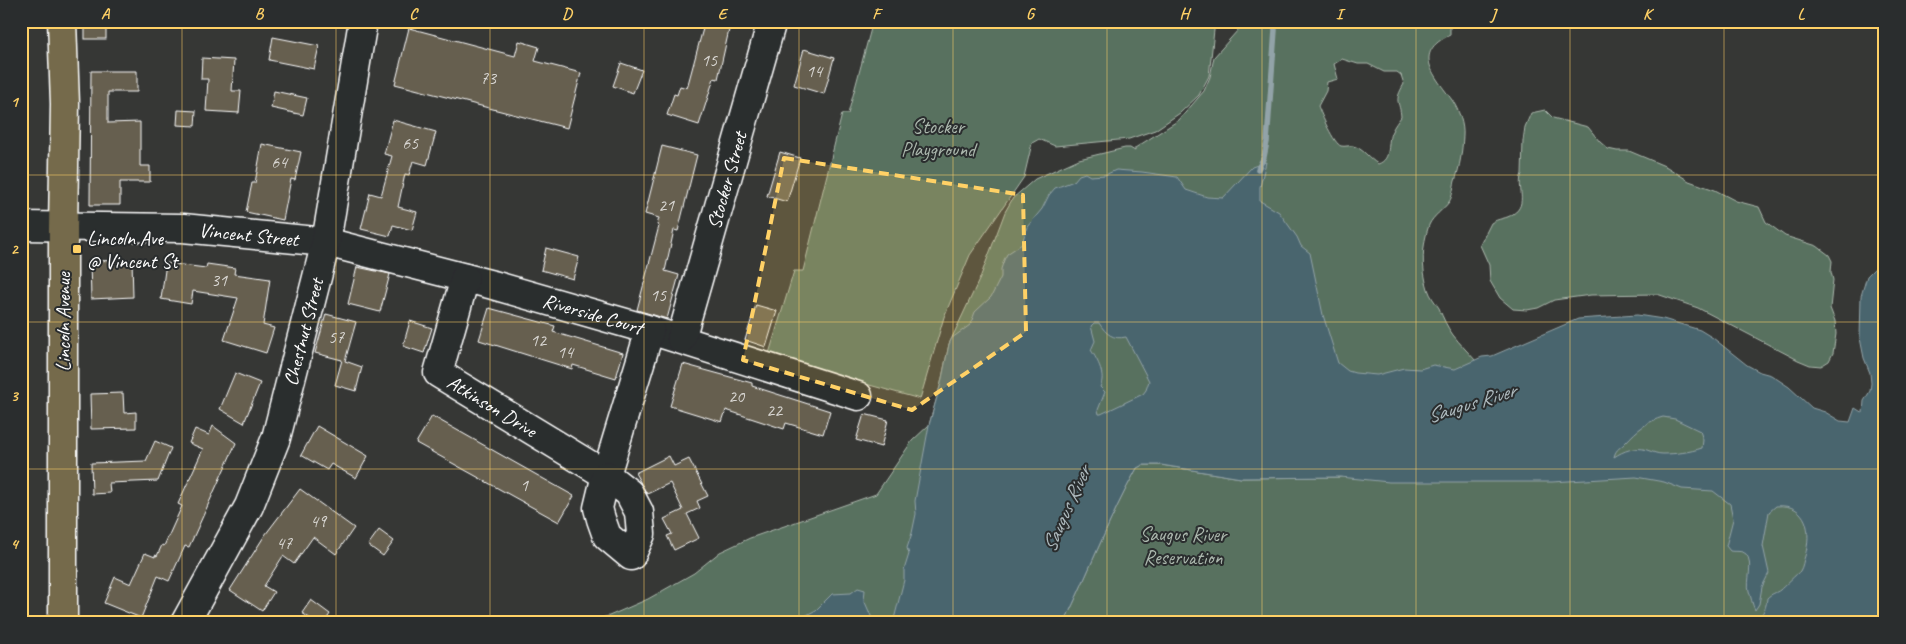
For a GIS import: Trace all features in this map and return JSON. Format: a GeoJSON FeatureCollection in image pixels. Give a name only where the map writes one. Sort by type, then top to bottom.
{"type":"FeatureCollection","features":[{"type":"Feature","properties":{"kind":"main road","name":"Lincoln Avenue"},"geometry":{"type":"LineString","coordinates":[[62,21],[65,104],[63,226],[63,623]]}},
{"type":"Feature","properties":{"kind":"street","name":"Chestnut Street"},"geometry":{"type":"LineString","coordinates":[[185,623],[249,506],[276,438],[326,242],[363,21]]}},
{"type":"Feature","properties":{"kind":"street","name":"Stocker Street"},"geometry":{"type":"LineString","coordinates":[[681,339],[772,21]]}},
{"type":"Feature","properties":{"kind":"street","name":"Vincent Street"},"geometry":{"type":"LineString","coordinates":[[21,226],[183,228],[326,242]]}},
{"type":"Feature","properties":{"kind":"street","name":"Riverside Court"},"geometry":{"type":"LineString","coordinates":[[326,242],[465,278],[650,330],[858,396]]}},
{"type":"Feature","properties":{"kind":"street","name":"Atkinson Drive"},"geometry":{"type":"LineString","coordinates":[[465,278],[438,373],[606,475],[650,330]]}},
{"type":"Feature","properties":{"kind":"highlighted area"},"geometry":{"type":"Polygon","coordinates":[[[784,158],[1023,195],[1026,332],[912,410],[743,360],[784,158]]]}},
{"type":"Feature","properties":{"kind":"green space","name":"Stocker Playground"},"geometry":{"type":"Polygon","coordinates":[[[873,21],[1215,21],[1209,76],[1199,95],[1180,113],[1155,130],[1129,139],[1055,146],[1039,139],[1032,143],[1024,177],[970,255],[944,317],[920,399],[768,357],[794,271],[803,271],[842,114],[848,114],[873,21]]]}},
{"type":"Feature","properties":{"kind":"green space"},"geometry":{"type":"Polygon","coordinates":[[[1246,21],[1458,21],[1450,27],[1450,35],[1431,49],[1429,57],[1434,74],[1459,113],[1463,127],[1463,136],[1451,197],[1449,202],[1429,225],[1425,240],[1423,265],[1429,292],[1447,326],[1476,361],[1439,378],[1164,379],[954,623],[580,623],[609,616],[648,599],[694,573],[720,552],[750,538],[876,494],[912,441],[929,425],[941,383],[949,344],[980,278],[1005,212],[1013,198],[1035,179],[1079,159],[1125,148],[1135,151],[1135,148],[1179,120],[1204,91],[1210,77],[1214,57],[1246,21]],[[1342,59],[1334,64],[1338,79],[1327,82],[1326,91],[1318,106],[1338,144],[1341,146],[1357,147],[1378,164],[1386,158],[1390,135],[1401,117],[1398,98],[1404,84],[1401,75],[1397,72],[1384,72],[1368,64],[1358,64],[1342,59]]]}},
{"type":"Feature","properties":{"kind":"green space"},"geometry":{"type":"Polygon","coordinates":[[[1545,110],[1553,118],[1588,127],[1608,149],[1629,151],[1667,167],[1689,181],[1715,190],[1736,201],[1759,207],[1766,222],[1785,236],[1817,246],[1829,255],[1832,261],[1831,272],[1833,280],[1830,308],[1835,321],[1836,334],[1833,353],[1829,361],[1821,366],[1810,365],[1698,308],[1657,294],[1591,295],[1554,300],[1538,308],[1527,310],[1513,309],[1500,298],[1490,281],[1489,265],[1480,245],[1491,223],[1511,216],[1518,210],[1521,200],[1520,184],[1525,127],[1531,113],[1545,110]]]}},
{"type":"Feature","properties":{"kind":"green space","name":"Saugus River Reservation"},"geometry":{"type":"Polygon","coordinates":[[[1673,412],[1816,511],[1821,623],[1064,623],[1127,487],[1137,468],[1143,465],[1161,465],[1241,478],[1340,477],[1673,412]]]}},
{"type":"Feature","properties":{"kind":"water","name":"Saugus River"},"geometry":{"type":"Polygon","coordinates":[[[1266,162],[1260,187],[1260,201],[1279,212],[1297,237],[1301,246],[1310,253],[1323,315],[1338,363],[1348,371],[1355,373],[1377,375],[1404,368],[1420,369],[1433,365],[1455,369],[1482,357],[1492,356],[1578,319],[1637,315],[1663,319],[1700,330],[1747,365],[1771,375],[1789,387],[1812,408],[1825,412],[1840,421],[1850,422],[1855,408],[1863,413],[1864,401],[1870,391],[1871,383],[1860,338],[1861,296],[1867,276],[1881,262],[1885,252],[1885,623],[1752,623],[1763,612],[1767,598],[1780,590],[1800,571],[1802,565],[1808,538],[1805,521],[1795,509],[1787,506],[1776,506],[1769,512],[1763,546],[1769,573],[1762,587],[1759,604],[1755,610],[1748,587],[1750,567],[1748,558],[1746,554],[1730,551],[1726,546],[1733,519],[1730,504],[1713,491],[1682,489],[1664,482],[1636,477],[1552,482],[1389,482],[1340,477],[1241,478],[1161,465],[1143,465],[1137,468],[1127,487],[1064,623],[893,623],[909,554],[907,548],[916,514],[915,501],[929,425],[941,383],[949,344],[952,338],[970,325],[975,312],[991,297],[1001,277],[1001,269],[1007,254],[1022,244],[1027,227],[1042,209],[1049,195],[1055,188],[1074,181],[1079,175],[1085,173],[1090,176],[1105,175],[1116,170],[1177,177],[1186,190],[1207,197],[1223,198],[1252,167],[1266,162]],[[1094,323],[1091,326],[1095,341],[1091,350],[1099,363],[1102,373],[1100,387],[1105,392],[1098,410],[1099,414],[1101,414],[1143,394],[1149,381],[1126,337],[1114,337],[1107,333],[1099,323],[1094,323]],[[1663,417],[1652,421],[1639,430],[1617,450],[1614,457],[1634,449],[1643,449],[1663,454],[1693,451],[1702,448],[1703,440],[1700,431],[1675,419],[1663,417]]]}},
{"type":"Feature","properties":{"kind":"water"},"geometry":{"type":"Polygon","coordinates":[[[858,588],[865,590],[864,600],[871,616],[871,623],[799,623],[801,618],[816,610],[832,594],[851,593],[858,588]]]}},
{"type":"Feature","properties":{"kind":"building"},"geometry":{"type":"Polygon","coordinates":[[[85,21],[106,21],[106,39],[85,39],[85,21]]]}},
{"type":"Feature","properties":{"kind":"building"},"geometry":{"type":"Polygon","coordinates":[[[705,21],[731,21],[718,79],[714,78],[699,125],[667,115],[674,94],[677,95],[680,86],[687,88],[705,21]]]}},
{"type":"Feature","properties":{"kind":"building"},"geometry":{"type":"Polygon","coordinates":[[[409,28],[515,56],[519,41],[539,47],[535,61],[581,73],[567,128],[395,84],[409,28]]]}},
{"type":"Feature","properties":{"kind":"building"},"geometry":{"type":"Polygon","coordinates":[[[273,37],[319,46],[314,69],[269,60],[273,37]]]}},
{"type":"Feature","properties":{"kind":"building"},"geometry":{"type":"Polygon","coordinates":[[[804,49],[834,58],[824,94],[794,85],[804,49]]]}},
{"type":"Feature","properties":{"kind":"building"},"geometry":{"type":"Polygon","coordinates":[[[202,58],[234,60],[232,91],[241,91],[239,113],[206,111],[208,79],[201,79],[202,58]]]}},
{"type":"Feature","properties":{"kind":"building"},"geometry":{"type":"Polygon","coordinates":[[[621,63],[642,70],[633,93],[613,86],[621,63]]]}},
{"type":"Feature","properties":{"kind":"building"},"geometry":{"type":"Polygon","coordinates":[[[91,71],[137,71],[137,92],[108,92],[108,123],[140,122],[140,166],[150,166],[150,182],[120,182],[120,205],[90,205],[91,71]]]}},
{"type":"Feature","properties":{"kind":"building"},"geometry":{"type":"Polygon","coordinates":[[[274,91],[307,98],[303,115],[271,108],[274,91]]]}},
{"type":"Feature","properties":{"kind":"building"},"geometry":{"type":"Polygon","coordinates":[[[178,110],[196,111],[195,126],[177,125],[178,110]]]}},
{"type":"Feature","properties":{"kind":"building"},"geometry":{"type":"Polygon","coordinates":[[[393,120],[436,132],[427,165],[413,161],[409,175],[405,174],[398,207],[417,212],[412,230],[393,225],[390,236],[361,229],[370,193],[381,196],[392,156],[384,154],[393,120]]]}},
{"type":"Feature","properties":{"kind":"building"},"geometry":{"type":"Polygon","coordinates":[[[262,144],[301,152],[295,180],[291,179],[283,220],[246,212],[252,183],[255,183],[262,144]]]}},
{"type":"Feature","properties":{"kind":"building"},"geometry":{"type":"Polygon","coordinates":[[[662,146],[697,155],[678,231],[674,230],[665,271],[679,275],[667,319],[637,310],[659,226],[657,225],[659,218],[645,214],[662,146]]]}},
{"type":"Feature","properties":{"kind":"building"},"geometry":{"type":"Polygon","coordinates":[[[780,152],[800,158],[787,202],[767,196],[780,152]]]}},
{"type":"Feature","properties":{"kind":"building"},"geometry":{"type":"Polygon","coordinates":[[[546,248],[579,257],[573,279],[541,270],[546,248]]]}},
{"type":"Feature","properties":{"kind":"building"},"geometry":{"type":"Polygon","coordinates":[[[132,260],[133,297],[91,299],[90,261],[132,260]]]}},
{"type":"Feature","properties":{"kind":"building"},"geometry":{"type":"Polygon","coordinates":[[[166,263],[206,268],[207,264],[235,268],[234,274],[270,279],[263,325],[274,328],[266,353],[224,340],[238,298],[193,291],[191,304],[161,299],[166,263]]]}},
{"type":"Feature","properties":{"kind":"building"},"geometry":{"type":"Polygon","coordinates":[[[357,267],[390,274],[380,312],[348,304],[357,267]]]}},
{"type":"Feature","properties":{"kind":"building"},"geometry":{"type":"Polygon","coordinates":[[[756,305],[777,311],[766,347],[745,340],[756,305]]]}},
{"type":"Feature","properties":{"kind":"building"},"geometry":{"type":"Polygon","coordinates":[[[489,308],[555,326],[553,332],[623,353],[616,378],[573,365],[572,369],[479,340],[489,308]]]}},
{"type":"Feature","properties":{"kind":"building"},"geometry":{"type":"Polygon","coordinates":[[[326,314],[356,322],[345,361],[362,367],[356,391],[335,385],[342,360],[315,353],[326,314]]]}},
{"type":"Feature","properties":{"kind":"building"},"geometry":{"type":"Polygon","coordinates":[[[410,321],[432,328],[424,353],[403,346],[410,321]]]}},
{"type":"Feature","properties":{"kind":"building"},"geometry":{"type":"Polygon","coordinates":[[[683,364],[752,383],[752,386],[830,411],[823,434],[786,423],[784,429],[726,410],[722,422],[670,406],[683,364]]]}},
{"type":"Feature","properties":{"kind":"building"},"geometry":{"type":"Polygon","coordinates":[[[235,373],[260,383],[244,423],[220,409],[235,373]]]}},
{"type":"Feature","properties":{"kind":"building"},"geometry":{"type":"Polygon","coordinates":[[[123,393],[124,413],[136,412],[136,428],[91,429],[90,394],[123,393]]]}},
{"type":"Feature","properties":{"kind":"building"},"geometry":{"type":"Polygon","coordinates":[[[864,414],[888,420],[881,447],[856,440],[864,414]]]}},
{"type":"Feature","properties":{"kind":"building"},"geometry":{"type":"Polygon","coordinates":[[[432,416],[574,496],[559,522],[416,443],[432,416]]]}},
{"type":"Feature","properties":{"kind":"building"},"geometry":{"type":"Polygon","coordinates":[[[213,426],[236,443],[189,547],[185,546],[169,581],[158,576],[141,618],[104,603],[115,577],[131,584],[145,553],[155,557],[162,545],[164,546],[182,506],[178,504],[203,449],[189,443],[195,429],[209,435],[213,426]]]}},
{"type":"Feature","properties":{"kind":"building"},"geometry":{"type":"Polygon","coordinates":[[[317,426],[368,456],[356,478],[331,464],[327,470],[301,455],[317,426]]]}},
{"type":"Feature","properties":{"kind":"building"},"geometry":{"type":"Polygon","coordinates":[[[155,441],[171,448],[158,481],[109,483],[110,493],[92,494],[91,463],[146,461],[155,441]]]}},
{"type":"Feature","properties":{"kind":"building"},"geometry":{"type":"Polygon","coordinates":[[[669,456],[674,466],[689,459],[708,496],[697,501],[700,508],[687,514],[699,538],[674,550],[667,536],[672,534],[664,519],[683,510],[670,483],[647,494],[635,473],[669,456]]]}},
{"type":"Feature","properties":{"kind":"building"},"geometry":{"type":"Polygon","coordinates":[[[300,489],[354,528],[336,554],[313,537],[294,564],[283,556],[264,586],[274,592],[262,611],[230,590],[265,535],[300,489]]]}},
{"type":"Feature","properties":{"kind":"building"},"geometry":{"type":"Polygon","coordinates":[[[379,530],[394,541],[383,556],[368,545],[379,530]]]}},
{"type":"Feature","properties":{"kind":"building"},"geometry":{"type":"Polygon","coordinates":[[[311,600],[330,614],[324,623],[317,623],[302,613],[311,600]]]}},
{"type":"Feature","properties":{"kind":"waterway"},"geometry":{"type":"LineString","coordinates":[[1258,169],[1264,157],[1267,142],[1275,30],[1273,21]]}},
{"type":"Feature","properties":{"kind":"place","name":"Lincoln Ave @ Vincent St"},"geometry":{"type":"Point","coordinates":[77,249]}}]}
